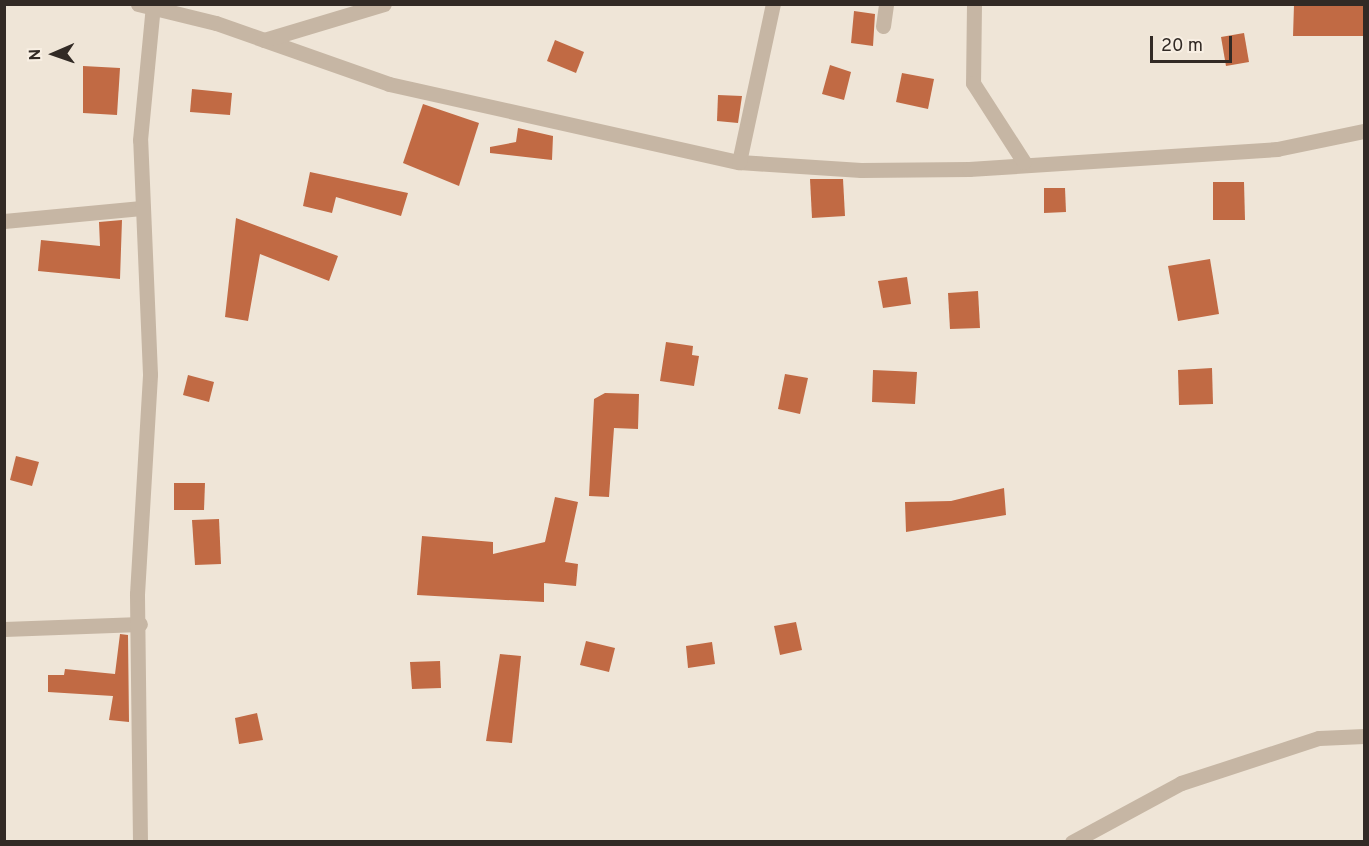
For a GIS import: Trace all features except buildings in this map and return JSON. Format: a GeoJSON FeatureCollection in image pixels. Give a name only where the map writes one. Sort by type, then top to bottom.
{"type":"FeatureCollection","features":[{"type":"Feature","properties":{"kind":"street"},"geometry":{"type":"LineString","coordinates":[[264,40],[384,4]]}},
{"type":"Feature","properties":{"kind":"street"},"geometry":{"type":"LineString","coordinates":[[739,162],[773,4]]}},
{"type":"Feature","properties":{"kind":"street"},"geometry":{"type":"LineString","coordinates":[[883,26],[886,4]]}},
{"type":"Feature","properties":{"kind":"street"},"geometry":{"type":"LineString","coordinates":[[974,4],[973,82],[1024,162]]}},
{"type":"Feature","properties":{"kind":"street"},"geometry":{"type":"LineString","coordinates":[[140,842],[140,624],[150,374],[141,208],[140,141],[148,6],[264,40],[389,84],[739,162],[928,171],[1024,162],[1277,148],[1365,131]]}},
{"type":"Feature","properties":{"kind":"street"},"geometry":{"type":"LineString","coordinates":[[4,221],[141,208]]}},
{"type":"Feature","properties":{"kind":"street"},"geometry":{"type":"LineString","coordinates":[[4,629],[140,624]]}},
{"type":"Feature","properties":{"kind":"street"},"geometry":{"type":"LineString","coordinates":[[1072,842],[1181,783],[1319,738],[1365,736]]}}]}
